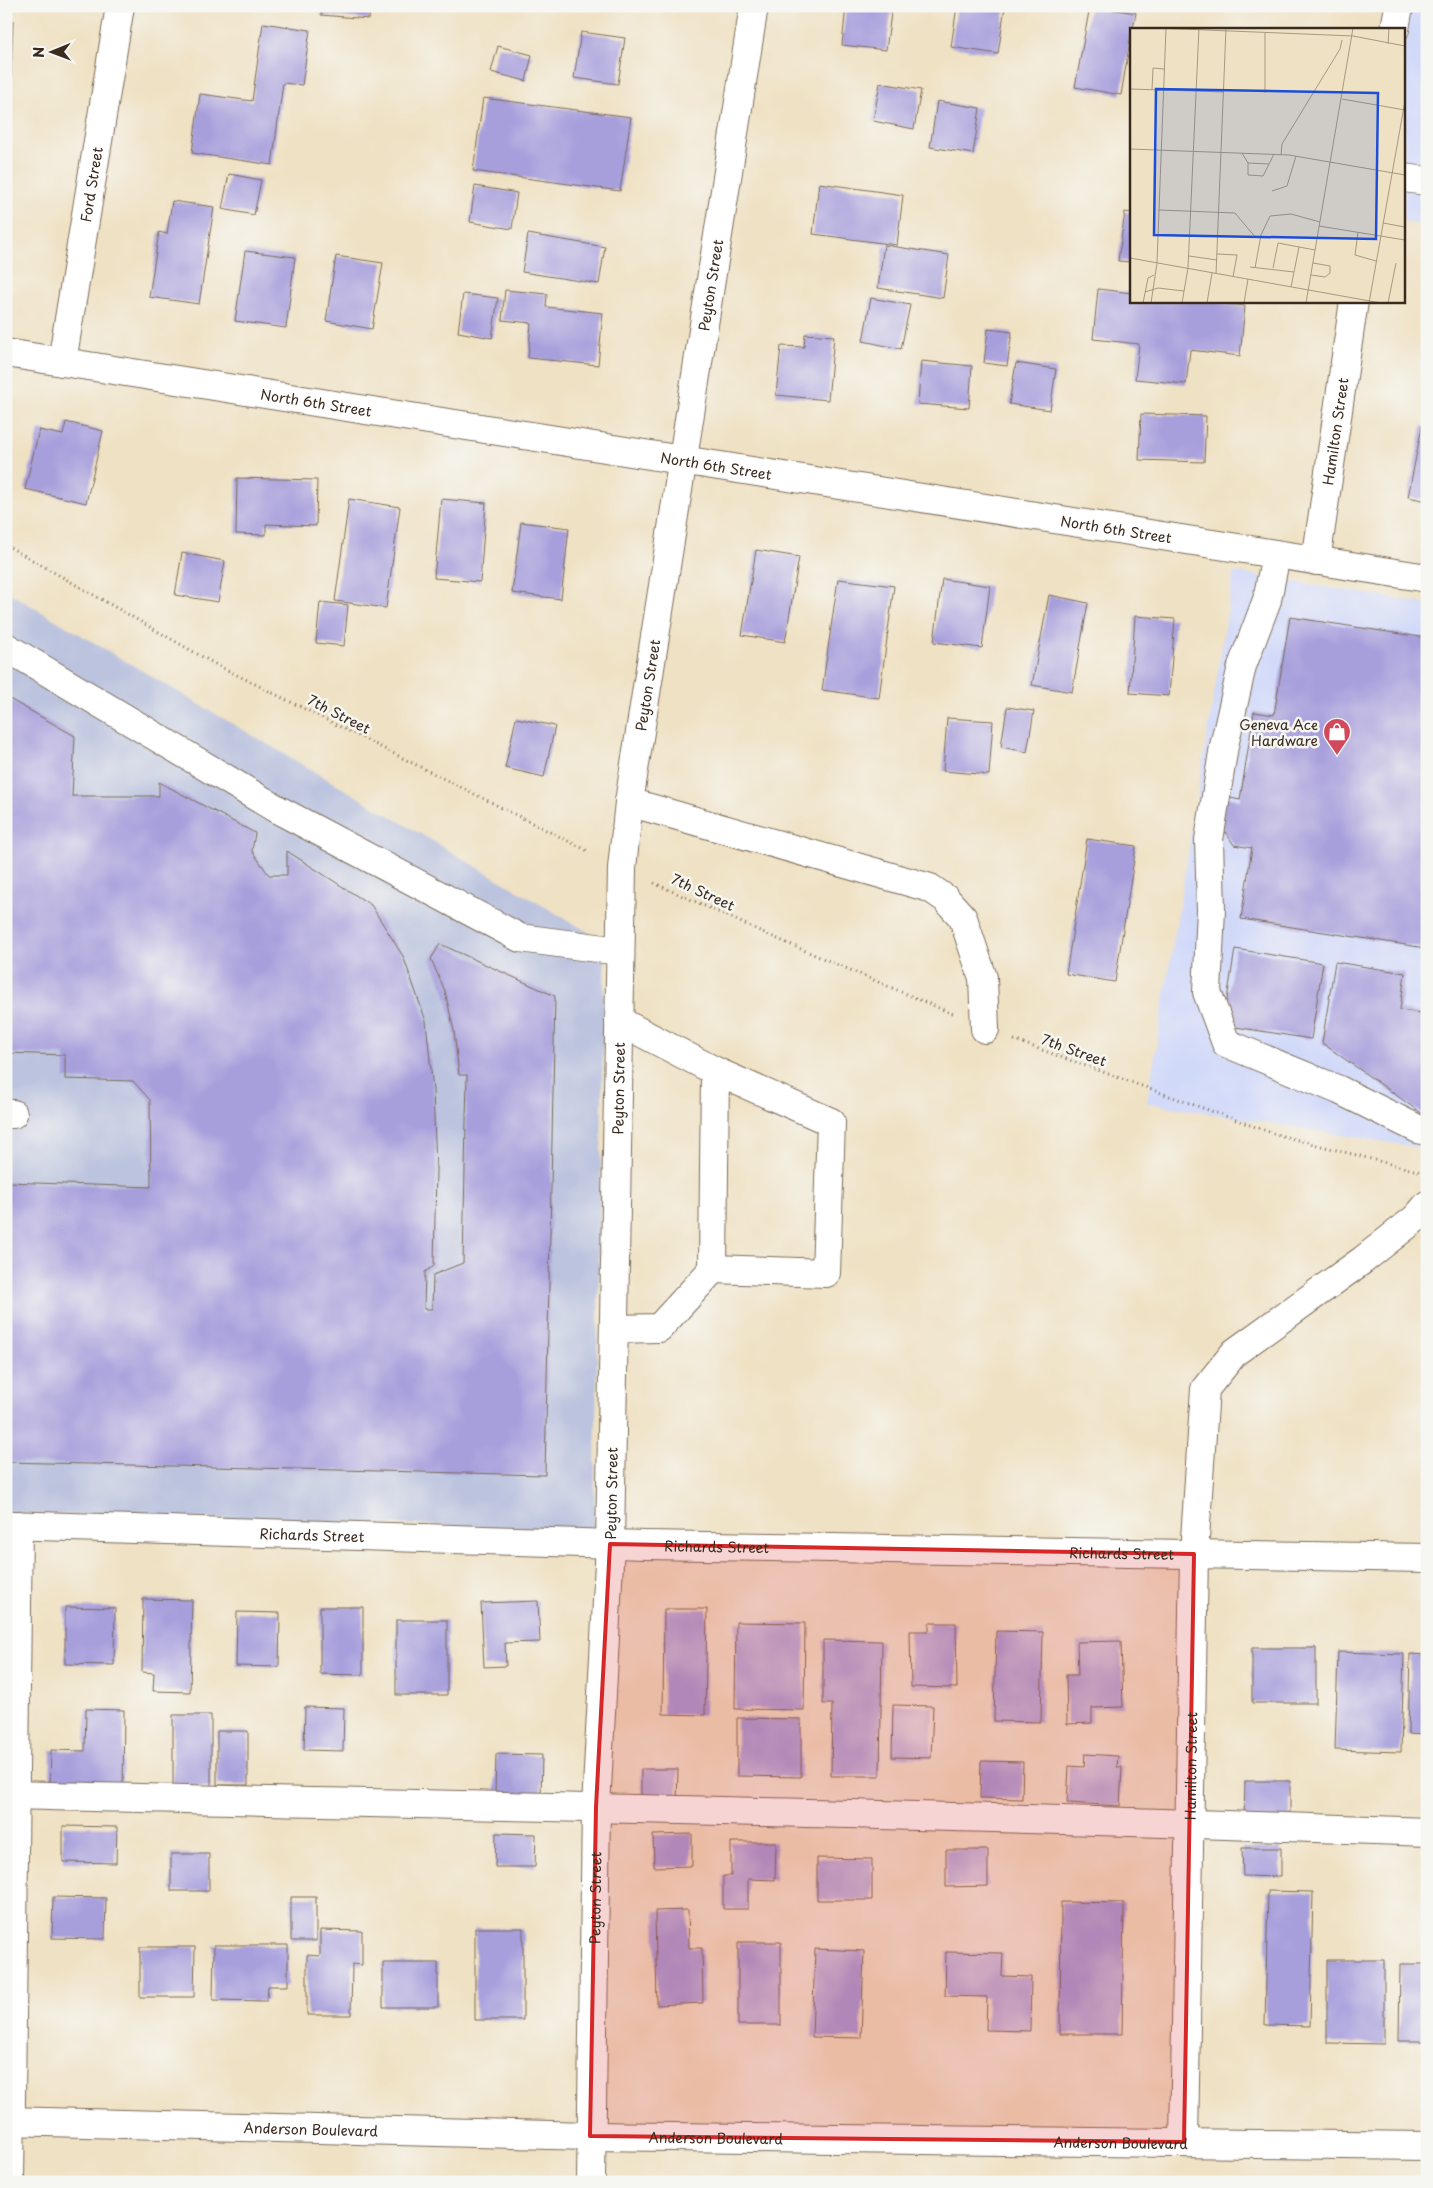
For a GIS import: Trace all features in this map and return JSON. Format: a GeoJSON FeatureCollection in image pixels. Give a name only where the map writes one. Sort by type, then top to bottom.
{"type":"FeatureCollection","features":[{"type":"Feature","properties":{"kind":"street","name":"Ford Street"},"geometry":{"type":"LineString","coordinates":[[62,362],[120,6]]}},
{"type":"Feature","properties":{"kind":"street","name":"Peyton Street"},"geometry":{"type":"LineString","coordinates":[[590,2182],[596,1807],[610,1544],[622,868],[629,802],[754,6]]}},
{"type":"Feature","properties":{"kind":"street"},"geometry":{"type":"LineString","coordinates":[[1395,28],[1398,6]]}},
{"type":"Feature","properties":{"kind":"street"},"geometry":{"type":"LineString","coordinates":[[1406,178],[1427,181]]}},
{"type":"Feature","properties":{"kind":"street","name":"Hamilton Street"},"geometry":{"type":"LineString","coordinates":[[1316,561],[1354,302]]}},
{"type":"Feature","properties":{"kind":"street","name":"North 6th Street"},"geometry":{"type":"LineString","coordinates":[[6,353],[1427,578]]}},
{"type":"Feature","properties":{"kind":"street"},"geometry":{"type":"LineString","coordinates":[[1276,555],[1267,600],[1242,666],[1224,746],[1209,840],[1212,910],[1208,992],[1226,1043],[1339,1090],[1418,1129],[1427,1131]]}},
{"type":"Feature","properties":{"kind":"street"},"geometry":{"type":"LineString","coordinates":[[6,647],[275,808],[520,938],[620,951]]}},
{"type":"Feature","properties":{"kind":"street"},"geometry":{"type":"LineString","coordinates":[[629,802],[930,888],[946,899],[963,918],[983,978],[985,1028]]}},
{"type":"Feature","properties":{"kind":"street"},"geometry":{"type":"LineString","coordinates":[[619,1021],[715,1071],[831,1122],[826,1273],[713,1269]]}},
{"type":"Feature","properties":{"kind":"street"},"geometry":{"type":"LineString","coordinates":[[614,1329],[660,1328],[713,1269],[715,1071]]}},
{"type":"Feature","properties":{"kind":"street","name":"Hamilton Street"},"geometry":{"type":"LineString","coordinates":[[1184,2142],[1194,1554],[1205,1389],[1235,1352],[1363,1260],[1416,1218],[1427,1205]]}},
{"type":"Feature","properties":{"kind":"street"},"geometry":{"type":"LineString","coordinates":[[10,2182],[12,1525]]}},
{"type":"Feature","properties":{"kind":"street","name":"Richards Street"},"geometry":{"type":"LineString","coordinates":[[12,1525],[610,1544],[1427,1558]]}},
{"type":"Feature","properties":{"kind":"street"},"geometry":{"type":"LineString","coordinates":[[10,1795],[596,1807],[1190,1823],[1427,1832]]}},
{"type":"Feature","properties":{"kind":"street","name":"Anderson Boulevard"},"geometry":{"type":"LineString","coordinates":[[9,2121],[590,2136],[1427,2146]]}},
{"type":"Feature","properties":{"kind":"path","name":"7th Street"},"geometry":{"type":"LineString","coordinates":[[6,545],[215,664],[622,868],[780,940],[985,1028],[1275,1134],[1427,1173]]}},
{"type":"Feature","properties":{"kind":"highlighted area"},"geometry":{"type":"Polygon","coordinates":[[[610,1544],[1194,1554],[1184,2142],[590,2136],[596,1807],[610,1544]]]}},
{"type":"Feature","properties":{"kind":"shaded area"},"geometry":{"type":"Polygon","coordinates":[[[1403,6],[1427,6],[1427,226],[1406,222],[1406,28],[1403,28],[1403,6]]]}},
{"type":"Feature","properties":{"kind":"shaded area"},"geometry":{"type":"Polygon","coordinates":[[[1234,572],[1427,604],[1427,1149],[1147,1103],[1234,572]]]}},
{"type":"Feature","properties":{"kind":"shaded area"},"geometry":{"type":"Polygon","coordinates":[[[6,591],[605,942],[594,1530],[6,1513],[6,591]]]}},
{"type":"Feature","properties":{"kind":"building"},"geometry":{"type":"Polygon","coordinates":[[[322,6],[370,6],[369,19],[321,15],[322,6]]]}},
{"type":"Feature","properties":{"kind":"building"},"geometry":{"type":"Polygon","coordinates":[[[846,6],[892,6],[886,50],[842,45],[846,6]]]}},
{"type":"Feature","properties":{"kind":"building"},"geometry":{"type":"Polygon","coordinates":[[[957,6],[1005,6],[998,54],[951,47],[957,6]]]}},
{"type":"Feature","properties":{"kind":"building"},"geometry":{"type":"Polygon","coordinates":[[[1090,6],[1136,13],[1133,28],[1130,28],[1130,41],[1121,95],[1075,87],[1090,6]]]}},
{"type":"Feature","properties":{"kind":"building"},"geometry":{"type":"Polygon","coordinates":[[[6,20],[13,20],[11,84],[6,84],[6,20]]]}},
{"type":"Feature","properties":{"kind":"building"},"geometry":{"type":"Polygon","coordinates":[[[263,23],[310,30],[302,85],[283,83],[272,165],[192,153],[200,94],[252,101],[263,23]]]}},
{"type":"Feature","properties":{"kind":"building"},"geometry":{"type":"Polygon","coordinates":[[[581,32],[625,38],[618,84],[574,78],[581,32]]]}},
{"type":"Feature","properties":{"kind":"building"},"geometry":{"type":"Polygon","coordinates":[[[498,46],[532,55],[526,81],[491,72],[498,46]]]}},
{"type":"Feature","properties":{"kind":"building"},"geometry":{"type":"Polygon","coordinates":[[[880,83],[921,90],[914,129],[873,121],[880,83]]]}},
{"type":"Feature","properties":{"kind":"building"},"geometry":{"type":"Polygon","coordinates":[[[483,98],[631,117],[620,191],[473,171],[483,98]]]}},
{"type":"Feature","properties":{"kind":"building"},"geometry":{"type":"Polygon","coordinates":[[[937,101],[980,108],[973,154],[930,147],[937,101]]]}},
{"type":"Feature","properties":{"kind":"building"},"geometry":{"type":"Polygon","coordinates":[[[229,174],[261,180],[254,215],[222,209],[229,174]]]}},
{"type":"Feature","properties":{"kind":"building"},"geometry":{"type":"Polygon","coordinates":[[[819,183],[903,195],[897,245],[813,234],[819,183]]]}},
{"type":"Feature","properties":{"kind":"building"},"geometry":{"type":"Polygon","coordinates":[[[475,186],[517,193],[512,229],[470,222],[475,186]]]}},
{"type":"Feature","properties":{"kind":"building"},"geometry":{"type":"Polygon","coordinates":[[[172,201],[214,207],[199,304],[149,297],[159,232],[167,234],[172,201]]]}},
{"type":"Feature","properties":{"kind":"building"},"geometry":{"type":"Polygon","coordinates":[[[1125,212],[1130,213],[1130,262],[1118,261],[1125,212]]]}},
{"type":"Feature","properties":{"kind":"building"},"geometry":{"type":"Polygon","coordinates":[[[528,234],[605,247],[599,284],[522,272],[528,234]]]}},
{"type":"Feature","properties":{"kind":"building"},"geometry":{"type":"Polygon","coordinates":[[[884,245],[949,255],[943,298],[878,288],[884,245]]]}},
{"type":"Feature","properties":{"kind":"building"},"geometry":{"type":"Polygon","coordinates":[[[245,251],[295,257],[286,328],[235,321],[245,251]]]}},
{"type":"Feature","properties":{"kind":"building"},"geometry":{"type":"Polygon","coordinates":[[[336,256],[383,263],[372,329],[326,321],[336,256]]]}},
{"type":"Feature","properties":{"kind":"building"},"geometry":{"type":"Polygon","coordinates":[[[1098,289],[1130,293],[1130,302],[1214,302],[1245,306],[1240,356],[1190,350],[1186,384],[1135,379],[1139,344],[1093,339],[1098,289]]]}},
{"type":"Feature","properties":{"kind":"building"},"geometry":{"type":"Polygon","coordinates":[[[505,290],[547,294],[546,307],[603,313],[598,365],[528,358],[531,323],[502,320],[505,290]]]}},
{"type":"Feature","properties":{"kind":"building"},"geometry":{"type":"Polygon","coordinates":[[[463,294],[498,298],[492,338],[458,332],[463,294]]]}},
{"type":"Feature","properties":{"kind":"building"},"geometry":{"type":"Polygon","coordinates":[[[871,298],[910,305],[901,349],[863,341],[871,298]]]}},
{"type":"Feature","properties":{"kind":"building"},"geometry":{"type":"Polygon","coordinates":[[[988,329],[1012,332],[1007,366],[984,363],[988,329]]]}},
{"type":"Feature","properties":{"kind":"building"},"geometry":{"type":"Polygon","coordinates":[[[805,334],[834,336],[828,400],[776,395],[781,346],[804,347],[805,334]]]}},
{"type":"Feature","properties":{"kind":"building"},"geometry":{"type":"Polygon","coordinates":[[[921,361],[972,366],[969,408],[918,404],[921,361]]]}},
{"type":"Feature","properties":{"kind":"building"},"geometry":{"type":"Polygon","coordinates":[[[1016,363],[1056,369],[1050,410],[1009,404],[1016,363]]]}},
{"type":"Feature","properties":{"kind":"building"},"geometry":{"type":"Polygon","coordinates":[[[1141,414],[1206,416],[1204,462],[1139,460],[1141,414]]]}},
{"type":"Feature","properties":{"kind":"building"},"geometry":{"type":"Polygon","coordinates":[[[66,422],[103,431],[86,503],[25,489],[39,430],[63,435],[66,422]]]}},
{"type":"Feature","properties":{"kind":"building"},"geometry":{"type":"Polygon","coordinates":[[[1422,426],[1427,427],[1427,501],[1408,497],[1422,426]]]}},
{"type":"Feature","properties":{"kind":"building"},"geometry":{"type":"Polygon","coordinates":[[[237,478],[317,480],[316,526],[266,524],[266,535],[236,534],[237,478]]]}},
{"type":"Feature","properties":{"kind":"building"},"geometry":{"type":"Polygon","coordinates":[[[349,499],[400,507],[386,608],[335,601],[349,499]]]}},
{"type":"Feature","properties":{"kind":"building"},"geometry":{"type":"Polygon","coordinates":[[[441,499],[486,503],[480,582],[434,578],[441,499]]]}},
{"type":"Feature","properties":{"kind":"building"},"geometry":{"type":"Polygon","coordinates":[[[521,522],[569,528],[561,599],[512,593],[521,522]]]}},
{"type":"Feature","properties":{"kind":"building"},"geometry":{"type":"Polygon","coordinates":[[[756,550],[799,557],[785,642],[742,635],[756,550]]]}},
{"type":"Feature","properties":{"kind":"building"},"geometry":{"type":"Polygon","coordinates":[[[182,553],[225,561],[218,602],[175,595],[182,553]]]}},
{"type":"Feature","properties":{"kind":"building"},"geometry":{"type":"Polygon","coordinates":[[[838,579],[894,586],[879,698],[822,690],[838,579]]]}},
{"type":"Feature","properties":{"kind":"building"},"geometry":{"type":"Polygon","coordinates":[[[942,579],[990,586],[982,648],[934,642],[942,579]]]}},
{"type":"Feature","properties":{"kind":"building"},"geometry":{"type":"Polygon","coordinates":[[[1049,595],[1088,603],[1072,692],[1032,685],[1049,595]]]}},
{"type":"Feature","properties":{"kind":"building"},"geometry":{"type":"Polygon","coordinates":[[[320,602],[348,605],[344,646],[316,643],[320,602]]]}},
{"type":"Feature","properties":{"kind":"building"},"geometry":{"type":"Polygon","coordinates":[[[1135,616],[1175,619],[1169,696],[1130,693],[1135,616]]]}},
{"type":"Feature","properties":{"kind":"building","name":"Geneva Ace Hardware"},"geometry":{"type":"Polygon","coordinates":[[[1290,617],[1427,638],[1427,934],[1425,948],[1241,919],[1252,848],[1234,845],[1217,819],[1220,796],[1240,800],[1254,712],[1274,715],[1290,617]]]}},
{"type":"Feature","properties":{"kind":"building"},"geometry":{"type":"Polygon","coordinates":[[[6,697],[75,736],[72,796],[159,796],[159,782],[255,833],[252,851],[269,875],[287,875],[287,851],[371,905],[403,956],[426,1021],[433,1090],[436,1169],[434,1266],[425,1272],[424,1309],[432,1309],[433,1275],[463,1263],[467,1075],[459,1075],[454,1031],[445,991],[431,959],[440,944],[555,996],[545,1475],[6,1462],[6,1182],[151,1187],[150,1100],[133,1081],[65,1079],[65,1055],[6,1053],[6,697]]]}},
{"type":"Feature","properties":{"kind":"building"},"geometry":{"type":"Polygon","coordinates":[[[1007,707],[1034,711],[1027,752],[1001,747],[1007,707]]]}},
{"type":"Feature","properties":{"kind":"building"},"geometry":{"type":"Polygon","coordinates":[[[516,718],[555,726],[544,777],[505,768],[516,718]]]}},
{"type":"Feature","properties":{"kind":"building"},"geometry":{"type":"Polygon","coordinates":[[[947,718],[993,721],[989,775],[943,771],[947,718]]]}},
{"type":"Feature","properties":{"kind":"building"},"geometry":{"type":"Polygon","coordinates":[[[1087,839],[1136,846],[1115,982],[1066,974],[1087,839]]]}},
{"type":"Feature","properties":{"kind":"building"},"geometry":{"type":"Polygon","coordinates":[[[1235,949],[1323,963],[1311,1039],[1223,1025],[1235,949]]]}},
{"type":"Feature","properties":{"kind":"building"},"geometry":{"type":"Polygon","coordinates":[[[1335,962],[1405,973],[1400,1010],[1427,1014],[1427,1117],[1322,1043],[1335,962]]]}},
{"type":"Feature","properties":{"kind":"building"},"geometry":{"type":"Polygon","coordinates":[[[143,1599],[192,1600],[190,1692],[153,1691],[154,1673],[142,1672],[143,1599]]]}},
{"type":"Feature","properties":{"kind":"building"},"geometry":{"type":"Polygon","coordinates":[[[538,1601],[540,1642],[505,1643],[506,1666],[484,1667],[481,1603],[538,1601]]]}},
{"type":"Feature","properties":{"kind":"building"},"geometry":{"type":"Polygon","coordinates":[[[65,1607],[115,1608],[114,1665],[65,1664],[65,1607]]]}},
{"type":"Feature","properties":{"kind":"building"},"geometry":{"type":"Polygon","coordinates":[[[320,1607],[363,1607],[363,1675],[320,1674],[320,1607]]]}},
{"type":"Feature","properties":{"kind":"building"},"geometry":{"type":"Polygon","coordinates":[[[664,1609],[707,1609],[705,1715],[663,1714],[664,1609]]]}},
{"type":"Feature","properties":{"kind":"building"},"geometry":{"type":"Polygon","coordinates":[[[237,1612],[280,1613],[279,1667],[236,1666],[237,1612]]]}},
{"type":"Feature","properties":{"kind":"building"},"geometry":{"type":"Polygon","coordinates":[[[396,1620],[447,1620],[447,1695],[396,1695],[396,1620]]]}},
{"type":"Feature","properties":{"kind":"building"},"geometry":{"type":"Polygon","coordinates":[[[736,1622],[805,1623],[804,1710],[735,1709],[736,1622]]]}},
{"type":"Feature","properties":{"kind":"building"},"geometry":{"type":"Polygon","coordinates":[[[929,1623],[956,1623],[957,1688],[911,1687],[910,1631],[929,1631],[929,1623]]]}},
{"type":"Feature","properties":{"kind":"building"},"geometry":{"type":"Polygon","coordinates":[[[996,1631],[1043,1632],[1041,1722],[994,1721],[996,1631]]]}},
{"type":"Feature","properties":{"kind":"building"},"geometry":{"type":"Polygon","coordinates":[[[823,1640],[882,1641],[880,1776],[831,1776],[832,1704],[823,1704],[823,1640]]]}},
{"type":"Feature","properties":{"kind":"building"},"geometry":{"type":"Polygon","coordinates":[[[1121,1641],[1123,1707],[1092,1708],[1092,1723],[1067,1724],[1066,1675],[1078,1675],[1077,1642],[1121,1641]]]}},
{"type":"Feature","properties":{"kind":"building"},"geometry":{"type":"Polygon","coordinates":[[[1252,1648],[1316,1648],[1316,1703],[1252,1703],[1252,1648]]]}},
{"type":"Feature","properties":{"kind":"building"},"geometry":{"type":"Polygon","coordinates":[[[1338,1652],[1404,1654],[1401,1752],[1335,1750],[1338,1652]]]}},
{"type":"Feature","properties":{"kind":"building"},"geometry":{"type":"Polygon","coordinates":[[[1410,1654],[1427,1655],[1427,1735],[1408,1734],[1410,1654]]]}},
{"type":"Feature","properties":{"kind":"building"},"geometry":{"type":"Polygon","coordinates":[[[893,1705],[933,1706],[931,1758],[892,1757],[893,1705]]]}},
{"type":"Feature","properties":{"kind":"building"},"geometry":{"type":"Polygon","coordinates":[[[305,1707],[344,1708],[343,1751],[304,1750],[305,1707]]]}},
{"type":"Feature","properties":{"kind":"building"},"geometry":{"type":"Polygon","coordinates":[[[86,1709],[124,1710],[123,1787],[50,1786],[51,1750],[85,1751],[86,1709]]]}},
{"type":"Feature","properties":{"kind":"building"},"geometry":{"type":"Polygon","coordinates":[[[173,1715],[211,1715],[211,1787],[173,1787],[173,1715]]]}},
{"type":"Feature","properties":{"kind":"building"},"geometry":{"type":"Polygon","coordinates":[[[737,1718],[801,1719],[801,1777],[737,1776],[737,1718]]]}},
{"type":"Feature","properties":{"kind":"building"},"geometry":{"type":"Polygon","coordinates":[[[217,1731],[248,1731],[248,1785],[217,1785],[217,1731]]]}},
{"type":"Feature","properties":{"kind":"building"},"geometry":{"type":"Polygon","coordinates":[[[496,1754],[542,1755],[541,1797],[495,1796],[496,1754]]]}},
{"type":"Feature","properties":{"kind":"building"},"geometry":{"type":"Polygon","coordinates":[[[1085,1754],[1118,1756],[1117,1767],[1122,1767],[1120,1806],[1067,1803],[1069,1766],[1084,1767],[1085,1754]]]}},
{"type":"Feature","properties":{"kind":"building"},"geometry":{"type":"Polygon","coordinates":[[[981,1761],[1023,1762],[1022,1799],[980,1798],[981,1761]]]}},
{"type":"Feature","properties":{"kind":"building"},"geometry":{"type":"Polygon","coordinates":[[[641,1769],[678,1769],[677,1804],[641,1803],[641,1769]]]}},
{"type":"Feature","properties":{"kind":"building"},"geometry":{"type":"Polygon","coordinates":[[[1245,1781],[1290,1781],[1290,1821],[1244,1821],[1245,1781]]]}},
{"type":"Feature","properties":{"kind":"building"},"geometry":{"type":"Polygon","coordinates":[[[63,1826],[117,1827],[116,1863],[63,1862],[63,1826]]]}},
{"type":"Feature","properties":{"kind":"building"},"geometry":{"type":"Polygon","coordinates":[[[496,1833],[536,1834],[535,1867],[495,1867],[496,1833]]]}},
{"type":"Feature","properties":{"kind":"building"},"geometry":{"type":"Polygon","coordinates":[[[692,1834],[692,1866],[654,1867],[653,1835],[692,1834]]]}},
{"type":"Feature","properties":{"kind":"building"},"geometry":{"type":"Polygon","coordinates":[[[731,1842],[776,1842],[775,1880],[748,1879],[748,1909],[723,1909],[723,1876],[731,1876],[731,1842]]]}},
{"type":"Feature","properties":{"kind":"building"},"geometry":{"type":"Polygon","coordinates":[[[1242,1848],[1281,1848],[1281,1877],[1243,1876],[1242,1848]]]}},
{"type":"Feature","properties":{"kind":"building"},"geometry":{"type":"Polygon","coordinates":[[[946,1850],[988,1850],[988,1886],[946,1887],[946,1850]]]}},
{"type":"Feature","properties":{"kind":"building"},"geometry":{"type":"Polygon","coordinates":[[[171,1854],[209,1854],[209,1891],[171,1891],[171,1854]]]}},
{"type":"Feature","properties":{"kind":"building"},"geometry":{"type":"Polygon","coordinates":[[[817,1858],[872,1859],[872,1900],[817,1900],[817,1858]]]}},
{"type":"Feature","properties":{"kind":"building"},"geometry":{"type":"Polygon","coordinates":[[[1268,1891],[1313,1892],[1310,2026],[1265,2025],[1268,1891]]]}},
{"type":"Feature","properties":{"kind":"building"},"geometry":{"type":"Polygon","coordinates":[[[53,1897],[106,1898],[105,1939],[52,1938],[53,1897]]]}},
{"type":"Feature","properties":{"kind":"building"},"geometry":{"type":"Polygon","coordinates":[[[291,1897],[316,1897],[316,1941],[291,1941],[291,1897]]]}},
{"type":"Feature","properties":{"kind":"building"},"geometry":{"type":"Polygon","coordinates":[[[1061,1902],[1124,1903],[1122,2034],[1060,2034],[1061,1902]]]}},
{"type":"Feature","properties":{"kind":"building"},"geometry":{"type":"Polygon","coordinates":[[[688,1910],[689,1948],[702,1948],[703,2003],[657,2005],[655,1911],[688,1910]]]}},
{"type":"Feature","properties":{"kind":"building"},"geometry":{"type":"Polygon","coordinates":[[[475,1928],[523,1928],[523,2020],[475,2020],[475,1928]]]}},
{"type":"Feature","properties":{"kind":"building"},"geometry":{"type":"Polygon","coordinates":[[[320,1930],[362,1931],[362,1965],[352,1964],[351,2015],[307,2015],[307,1955],[320,1956],[320,1930]]]}},
{"type":"Feature","properties":{"kind":"building"},"geometry":{"type":"Polygon","coordinates":[[[738,1942],[781,1942],[781,2025],[738,2025],[738,1942]]]}},
{"type":"Feature","properties":{"kind":"building"},"geometry":{"type":"Polygon","coordinates":[[[214,1945],[288,1945],[288,1986],[268,1986],[267,2001],[213,2000],[214,1945]]]}},
{"type":"Feature","properties":{"kind":"building"},"geometry":{"type":"Polygon","coordinates":[[[140,1947],[195,1947],[194,1997],[140,1997],[140,1947]]]}},
{"type":"Feature","properties":{"kind":"building"},"geometry":{"type":"Polygon","coordinates":[[[815,1949],[864,1951],[861,2038],[812,2037],[815,1949]]]}},
{"type":"Feature","properties":{"kind":"building"},"geometry":{"type":"Polygon","coordinates":[[[946,1952],[1003,1953],[1002,1976],[1031,1977],[1030,2031],[986,2030],[987,1997],[945,1996],[946,1952]]]}},
{"type":"Feature","properties":{"kind":"building"},"geometry":{"type":"Polygon","coordinates":[[[1327,1960],[1384,1960],[1384,2044],[1327,2043],[1327,1960]]]}},
{"type":"Feature","properties":{"kind":"building"},"geometry":{"type":"Polygon","coordinates":[[[383,1963],[438,1963],[438,2007],[383,2007],[383,1963]]]}},
{"type":"Feature","properties":{"kind":"building"},"geometry":{"type":"Polygon","coordinates":[[[1400,1964],[1427,1964],[1427,2041],[1399,2041],[1400,1964]]]}},
{"type":"Feature","properties":{"kind":"place","name":"Geneva Ace Hardware"},"geometry":{"type":"Point","coordinates":[1337,756]}}]}
